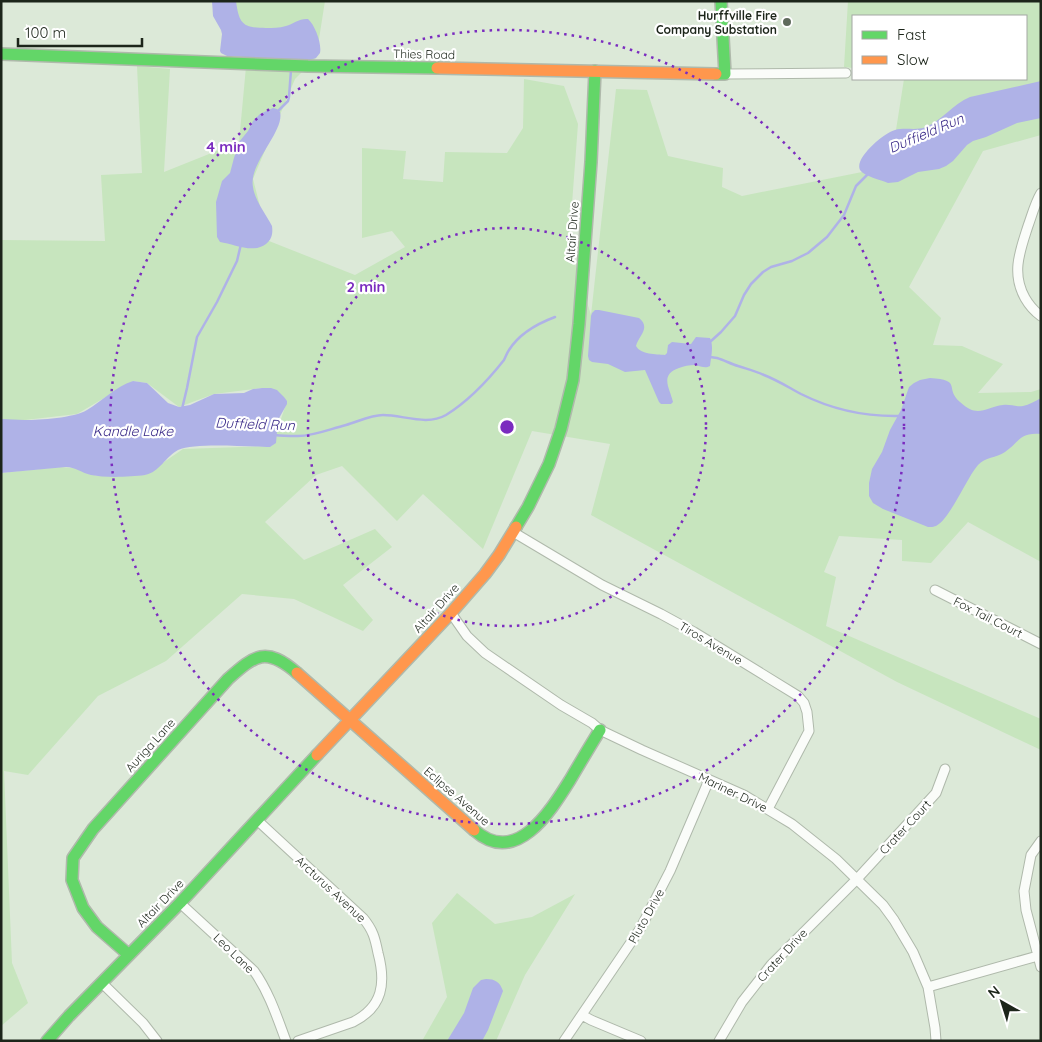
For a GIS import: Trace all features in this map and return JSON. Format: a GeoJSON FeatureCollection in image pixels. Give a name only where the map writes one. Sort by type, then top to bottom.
{"type":"FeatureCollection","features":[{"type":"Feature","properties":{"kind":"street"},"geometry":{"type":"LineString","coordinates":[[721,1],[726,74]]}},
{"type":"Feature","properties":{"kind":"street","name":"Thies Road"},"geometry":{"type":"LineString","coordinates":[[1,54],[308,66],[726,74],[846,73]]}},
{"type":"Feature","properties":{"kind":"street","name":"Altair Drive"},"geometry":{"type":"LineString","coordinates":[[47,1041],[451,613],[485,574],[513,532],[549,464],[561,430],[573,380],[591,162],[595,71]]}},
{"type":"Feature","properties":{"kind":"street"},"geometry":{"type":"LineString","coordinates":[[1041,193],[1035,205],[1021,249],[1017,270],[1020,289],[1030,306],[1041,316]]}},
{"type":"Feature","properties":{"kind":"street","name":"Tiros Avenue"},"geometry":{"type":"LineString","coordinates":[[513,532],[602,585],[694,632],[798,696],[804,703],[807,712],[809,731],[768,809]]}},
{"type":"Feature","properties":{"kind":"street","name":"Fox Tail Court"},"geometry":{"type":"LineString","coordinates":[[935,590],[1041,644]]}},
{"type":"Feature","properties":{"kind":"street","name":"Mariner Drive"},"geometry":{"type":"LineString","coordinates":[[451,613],[467,636],[485,652],[561,705],[592,722],[600,730],[735,791],[792,824],[822,847],[883,905],[913,952],[928,987],[936,1041]]}},
{"type":"Feature","properties":{"kind":"street","name":"Auriga Lane"},"geometry":{"type":"LineString","coordinates":[[128,955],[98,927],[83,908],[72,880],[73,858],[93,829],[228,679],[245,663],[261,655],[271,656],[288,666],[349,721]]}},
{"type":"Feature","properties":{"kind":"street","name":"Eclipse Avenue"},"geometry":{"type":"LineString","coordinates":[[349,721],[482,837],[499,842],[524,836],[538,825],[550,811],[600,730]]}},
{"type":"Feature","properties":{"kind":"street","name":"Crater Court"},"geometry":{"type":"LineString","coordinates":[[857,879],[936,793],[945,769]]}},
{"type":"Feature","properties":{"kind":"street","name":"Pluto Drive"},"geometry":{"type":"LineString","coordinates":[[564,1041],[640,930],[670,871],[709,780]]}},
{"type":"Feature","properties":{"kind":"street","name":"Arcturus Avenue"},"geometry":{"type":"LineString","coordinates":[[257,820],[364,918],[373,931],[383,972],[380,994],[369,1012],[362,1018],[298,1041]]}},
{"type":"Feature","properties":{"kind":"street"},"geometry":{"type":"LineString","coordinates":[[1041,841],[1031,854],[1024,891],[1026,910],[1041,967]]}},
{"type":"Feature","properties":{"kind":"street","name":"Crater Drive"},"geometry":{"type":"LineString","coordinates":[[718,1041],[742,1002],[771,965],[857,879]]}},
{"type":"Feature","properties":{"kind":"street","name":"Leo Lane"},"geometry":{"type":"LineString","coordinates":[[180,902],[254,972],[268,995],[286,1041]]}},
{"type":"Feature","properties":{"kind":"street"},"geometry":{"type":"LineString","coordinates":[[928,987],[1039,955]]}},
{"type":"Feature","properties":{"kind":"street"},"geometry":{"type":"LineString","coordinates":[[102,983],[136,1016],[157,1041]]}},
{"type":"Feature","properties":{"kind":"street"},"geometry":{"type":"LineString","coordinates":[[582,1015],[641,1041]]}},
{"type":"Feature","properties":{"kind":"green space"},"geometry":{"type":"Polygon","coordinates":[[[219,1],[325,1],[316,58],[295,79],[253,179],[269,241],[355,275],[405,247],[392,231],[362,238],[362,148],[406,151],[403,179],[443,182],[445,152],[507,153],[523,128],[524,79],[564,86],[578,124],[569,244],[591,315],[616,89],[647,90],[668,156],[723,168],[722,187],[742,196],[862,172],[896,130],[904,80],[1027,80],[1027,15],[852,15],[852,68],[844,67],[848,1],[1041,1],[1041,135],[983,151],[909,287],[941,318],[933,345],[962,346],[1003,364],[978,393],[1031,392],[1041,389],[1041,562],[968,522],[931,563],[902,561],[902,540],[839,536],[824,572],[836,577],[826,626],[1041,719],[1041,750],[897,682],[591,515],[610,444],[532,431],[483,549],[423,494],[397,521],[342,466],[316,475],[265,522],[304,560],[375,529],[392,547],[343,585],[373,620],[363,631],[294,599],[242,594],[166,661],[98,696],[28,775],[4,771],[12,963],[28,1003],[1,1026],[1,473],[60,467],[74,468],[97,476],[145,475],[183,449],[272,446],[287,401],[262,388],[214,394],[179,407],[147,383],[133,381],[77,414],[25,420],[1,420],[1,240],[105,241],[101,175],[142,173],[137,66],[170,69],[164,172],[239,142],[247,56],[219,1]]]}},
{"type":"Feature","properties":{"kind":"green space"},"geometry":{"type":"Polygon","coordinates":[[[457,893],[495,924],[532,917],[575,894],[525,975],[496,1041],[422,1041],[447,997],[432,923],[457,893]]]}},
{"type":"Feature","properties":{"kind":"water"},"geometry":{"type":"Polygon","coordinates":[[[212,1],[236,1],[241,20],[247,26],[252,27],[278,28],[302,19],[308,19],[317,35],[320,53],[316,58],[310,60],[227,56],[220,51],[222,34],[213,16],[212,1]]]}},
{"type":"Feature","properties":{"kind":"water"},"geometry":{"type":"Polygon","coordinates":[[[1041,81],[1041,118],[1017,123],[973,141],[946,166],[918,172],[898,182],[888,183],[869,176],[860,170],[861,159],[871,147],[890,132],[899,129],[926,127],[970,97],[1041,81]]]}},
{"type":"Feature","properties":{"kind":"water"},"geometry":{"type":"Polygon","coordinates":[[[273,108],[280,112],[280,120],[256,168],[253,178],[256,197],[272,226],[271,238],[266,244],[255,248],[220,242],[217,237],[216,202],[222,181],[230,173],[239,142],[253,121],[260,114],[273,108]]]}},
{"type":"Feature","properties":{"kind":"water"},"geometry":{"type":"Polygon","coordinates":[[[595,310],[639,318],[644,328],[636,346],[645,353],[665,355],[668,345],[672,342],[691,344],[696,337],[710,338],[712,348],[710,366],[689,365],[669,374],[667,382],[673,402],[671,404],[661,404],[645,370],[625,372],[608,364],[589,360],[591,316],[595,310]]]}},
{"type":"Feature","properties":{"kind":"water"},"geometry":{"type":"Polygon","coordinates":[[[930,378],[950,383],[955,397],[966,407],[977,411],[1003,405],[1023,406],[1041,398],[1041,434],[1024,436],[1005,452],[981,462],[973,471],[947,515],[936,526],[928,527],[873,503],[869,496],[869,483],[872,469],[901,410],[909,387],[920,380],[930,378]]]}},
{"type":"Feature","properties":{"kind":"water","name":"Kandle Lake"},"geometry":{"type":"Polygon","coordinates":[[[133,381],[147,383],[168,403],[179,407],[190,405],[214,394],[244,393],[262,388],[277,390],[287,401],[287,404],[278,420],[276,443],[270,447],[197,446],[186,448],[173,453],[155,471],[139,476],[97,476],[66,467],[1,473],[1,419],[39,420],[81,413],[114,390],[133,381]]]}},
{"type":"Feature","properties":{"kind":"water"},"geometry":{"type":"Polygon","coordinates":[[[486,979],[497,982],[503,991],[482,1041],[447,1041],[464,1013],[473,988],[481,980],[486,979]]]}},
{"type":"Feature","properties":{"kind":"waterway"},"geometry":{"type":"LineString","coordinates":[[277,112],[288,101],[291,70]]}},
{"type":"Feature","properties":{"kind":"waterway","name":"Duffield Run"},"geometry":{"type":"LineString","coordinates":[[711,341],[735,316],[744,295],[751,284],[763,272],[808,253],[827,237],[844,215],[856,186],[869,173]]}},
{"type":"Feature","properties":{"kind":"waterway"},"geometry":{"type":"LineString","coordinates":[[182,409],[197,337],[237,261],[241,244]]}},
{"type":"Feature","properties":{"kind":"waterway","name":"Duffield Run"},"geometry":{"type":"LineString","coordinates":[[275,435],[310,435],[378,415],[423,420],[439,418],[454,410],[477,390],[492,375],[518,339],[542,322],[555,317]]}},
{"type":"Feature","properties":{"kind":"waterway"},"geometry":{"type":"LineString","coordinates":[[710,357],[761,374],[813,400],[837,408],[862,414],[901,416]]}},
{"type":"Feature","properties":{"kind":"traffic: fast"},"geometry":{"type":"LineString","coordinates":[[716,74],[725,74],[721,1]]}},
{"type":"Feature","properties":{"kind":"traffic: fast"},"geometry":{"type":"LineString","coordinates":[[1,54],[308,66],[437,68]]}},
{"type":"Feature","properties":{"kind":"traffic: fast"},"geometry":{"type":"LineString","coordinates":[[516,527],[549,464],[561,429],[573,380],[591,162],[595,71]]}},
{"type":"Feature","properties":{"kind":"traffic: fast"},"geometry":{"type":"LineString","coordinates":[[129,955],[97,927],[83,908],[72,880],[73,858],[93,829],[237,671],[254,659],[269,657],[277,659],[297,673]]}},
{"type":"Feature","properties":{"kind":"traffic: fast"},"geometry":{"type":"LineString","coordinates":[[474,830],[489,840],[504,842],[518,839],[530,831],[552,807],[600,730]]}},
{"type":"Feature","properties":{"kind":"traffic: fast"},"geometry":{"type":"LineString","coordinates":[[47,1041],[69,1016],[180,903],[317,755]]}},
{"type":"Feature","properties":{"kind":"traffic: slow"},"geometry":{"type":"LineString","coordinates":[[437,68],[716,74]]}},
{"type":"Feature","properties":{"kind":"traffic: slow"},"geometry":{"type":"LineString","coordinates":[[317,755],[451,613],[485,574],[516,527]]}},
{"type":"Feature","properties":{"kind":"traffic: slow"},"geometry":{"type":"LineString","coordinates":[[297,673],[474,830]]}},
{"type":"Feature","properties":{"kind":"place","name":"Hurffville Fire Company Substation"},"geometry":{"type":"Point","coordinates":[787,22]}}]}
